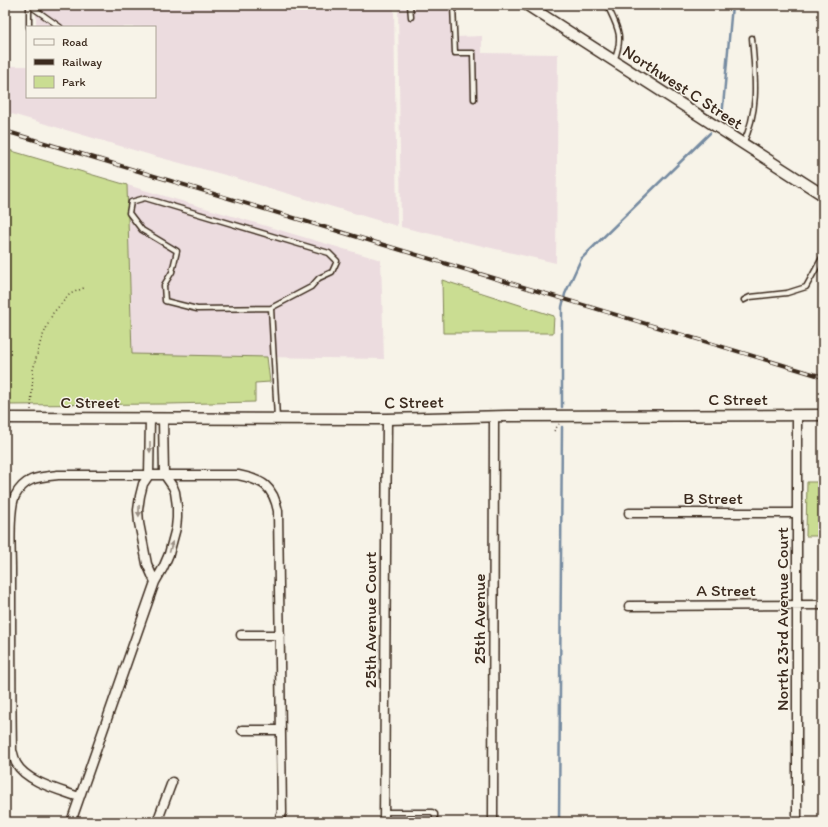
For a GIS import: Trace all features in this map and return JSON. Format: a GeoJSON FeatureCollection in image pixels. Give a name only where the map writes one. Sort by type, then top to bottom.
{"type":"FeatureCollection","features":[{"type":"Feature","properties":{"kind":"street","name":"Northwest C Street"},"geometry":{"type":"LineString","coordinates":[[527,5],[823,195]]}},
{"type":"Feature","properties":{"kind":"street","name":"North 23rd Avenue Court"},"geometry":{"type":"LineString","coordinates":[[797,415],[797,822]]}},
{"type":"Feature","properties":{"kind":"street","name":"C Street"},"geometry":{"type":"LineString","coordinates":[[5,418],[387,419],[823,415]]}},
{"type":"Feature","properties":{"kind":"street","name":"25th Avenue"},"geometry":{"type":"LineString","coordinates":[[493,822],[494,417]]}},
{"type":"Feature","properties":{"kind":"street"},"geometry":{"type":"LineString","coordinates":[[150,419],[149,475],[143,484],[140,496],[139,523],[147,564],[155,582]]}},
{"type":"Feature","properties":{"kind":"street"},"geometry":{"type":"LineString","coordinates":[[71,822],[155,582],[164,568],[169,554],[176,528],[177,506],[175,492],[164,474],[163,419]]}},
{"type":"Feature","properties":{"kind":"street","name":"25th Avenue Court"},"geometry":{"type":"LineString","coordinates":[[384,822],[387,419]]}},
{"type":"Feature","properties":{"kind":"street"},"geometry":{"type":"LineString","coordinates":[[79,796],[45,784],[26,774],[16,763],[12,751],[11,508],[14,498],[18,491],[26,483],[37,477],[58,475],[238,475],[250,477],[262,482],[272,491],[276,500],[278,511],[282,813],[278,822]]}},
{"type":"Feature","properties":{"kind":"street","name":"B Street"},"geometry":{"type":"LineString","coordinates":[[629,513],[796,513]]}},
{"type":"Feature","properties":{"kind":"street","name":"A Street"},"geometry":{"type":"LineString","coordinates":[[629,606],[823,605]]}},
{"type":"Feature","properties":{"kind":"street"},"geometry":{"type":"LineString","coordinates":[[241,635],[280,635]]}},
{"type":"Feature","properties":{"kind":"street"},"geometry":{"type":"LineString","coordinates":[[242,730],[281,730]]}},
{"type":"Feature","properties":{"kind":"street"},"geometry":{"type":"LineString","coordinates":[[157,822],[172,782]]}},
{"type":"Feature","properties":{"kind":"lane"},"geometry":{"type":"LineString","coordinates":[[29,5],[29,26]]}},
{"type":"Feature","properties":{"kind":"lane"},"geometry":{"type":"LineString","coordinates":[[29,5],[59,26]]}},
{"type":"Feature","properties":{"kind":"lane"},"geometry":{"type":"LineString","coordinates":[[410,5],[411,18]]}},
{"type":"Feature","properties":{"kind":"lane"},"geometry":{"type":"LineString","coordinates":[[453,5],[455,53],[473,53],[474,99]]}},
{"type":"Feature","properties":{"kind":"lane"},"geometry":{"type":"LineString","coordinates":[[607,5],[619,33],[619,47],[613,61]]}},
{"type":"Feature","properties":{"kind":"lane"},"geometry":{"type":"LineString","coordinates":[[742,144],[750,127],[756,88],[752,38]]}},
{"type":"Feature","properties":{"kind":"lane"},"geometry":{"type":"LineString","coordinates":[[145,198],[184,208],[329,253],[337,261],[332,272],[319,278],[311,287],[271,308],[197,309],[165,301],[164,285],[172,272],[177,251],[142,230],[129,213],[131,202],[145,198]]}},
{"type":"Feature","properties":{"kind":"lane"},"geometry":{"type":"LineString","coordinates":[[744,300],[750,297],[787,293],[806,287],[823,256]]}},
{"type":"Feature","properties":{"kind":"lane"},"geometry":{"type":"LineString","coordinates":[[271,308],[278,418]]}},
{"type":"Feature","properties":{"kind":"lane"},"geometry":{"type":"LineString","coordinates":[[384,812],[432,812],[435,814],[435,822]]}},
{"type":"Feature","properties":{"kind":"path"},"geometry":{"type":"LineString","coordinates":[[31,418],[33,370],[41,340],[58,308],[70,294],[86,287]]}},
{"type":"Feature","properties":{"kind":"path"},"geometry":{"type":"LineString","coordinates":[[554,430],[559,424]]}},
{"type":"Feature","properties":{"kind":"shaded area"},"geometry":{"type":"Polygon","coordinates":[[[40,5],[394,5],[397,226],[5,112],[5,66],[26,66],[26,98],[156,98],[156,26],[36,26],[36,14],[41,7],[40,5]]]}},
{"type":"Feature","properties":{"kind":"shaded area"},"geometry":{"type":"Polygon","coordinates":[[[398,5],[455,5],[456,37],[482,36],[482,53],[558,54],[556,263],[401,227],[398,5]]]}},
{"type":"Feature","properties":{"kind":"shaded area"},"geometry":{"type":"Polygon","coordinates":[[[127,185],[381,260],[384,359],[132,355],[127,185]]]}},
{"type":"Feature","properties":{"kind":"green space"},"geometry":{"type":"Polygon","coordinates":[[[5,149],[127,185],[132,354],[267,357],[270,382],[255,383],[255,402],[5,405],[5,149]]]}},
{"type":"Feature","properties":{"kind":"green space"},"geometry":{"type":"Polygon","coordinates":[[[442,280],[554,316],[553,333],[443,333],[442,280]]]}},
{"type":"Feature","properties":{"kind":"green space"},"geometry":{"type":"Polygon","coordinates":[[[807,482],[823,482],[823,536],[806,536],[807,482]]]}},
{"type":"Feature","properties":{"kind":"waterway"},"geometry":{"type":"LineString","coordinates":[[722,118],[732,5]]}},
{"type":"Feature","properties":{"kind":"waterway"},"geometry":{"type":"LineString","coordinates":[[562,407],[562,307],[565,294],[581,259],[710,133]]}},
{"type":"Feature","properties":{"kind":"waterway"},"geometry":{"type":"LineString","coordinates":[[559,822],[562,427]]}},
{"type":"Feature","properties":{"kind":"railway"},"geometry":{"type":"LineString","coordinates":[[5,131],[823,377]]}}]}
